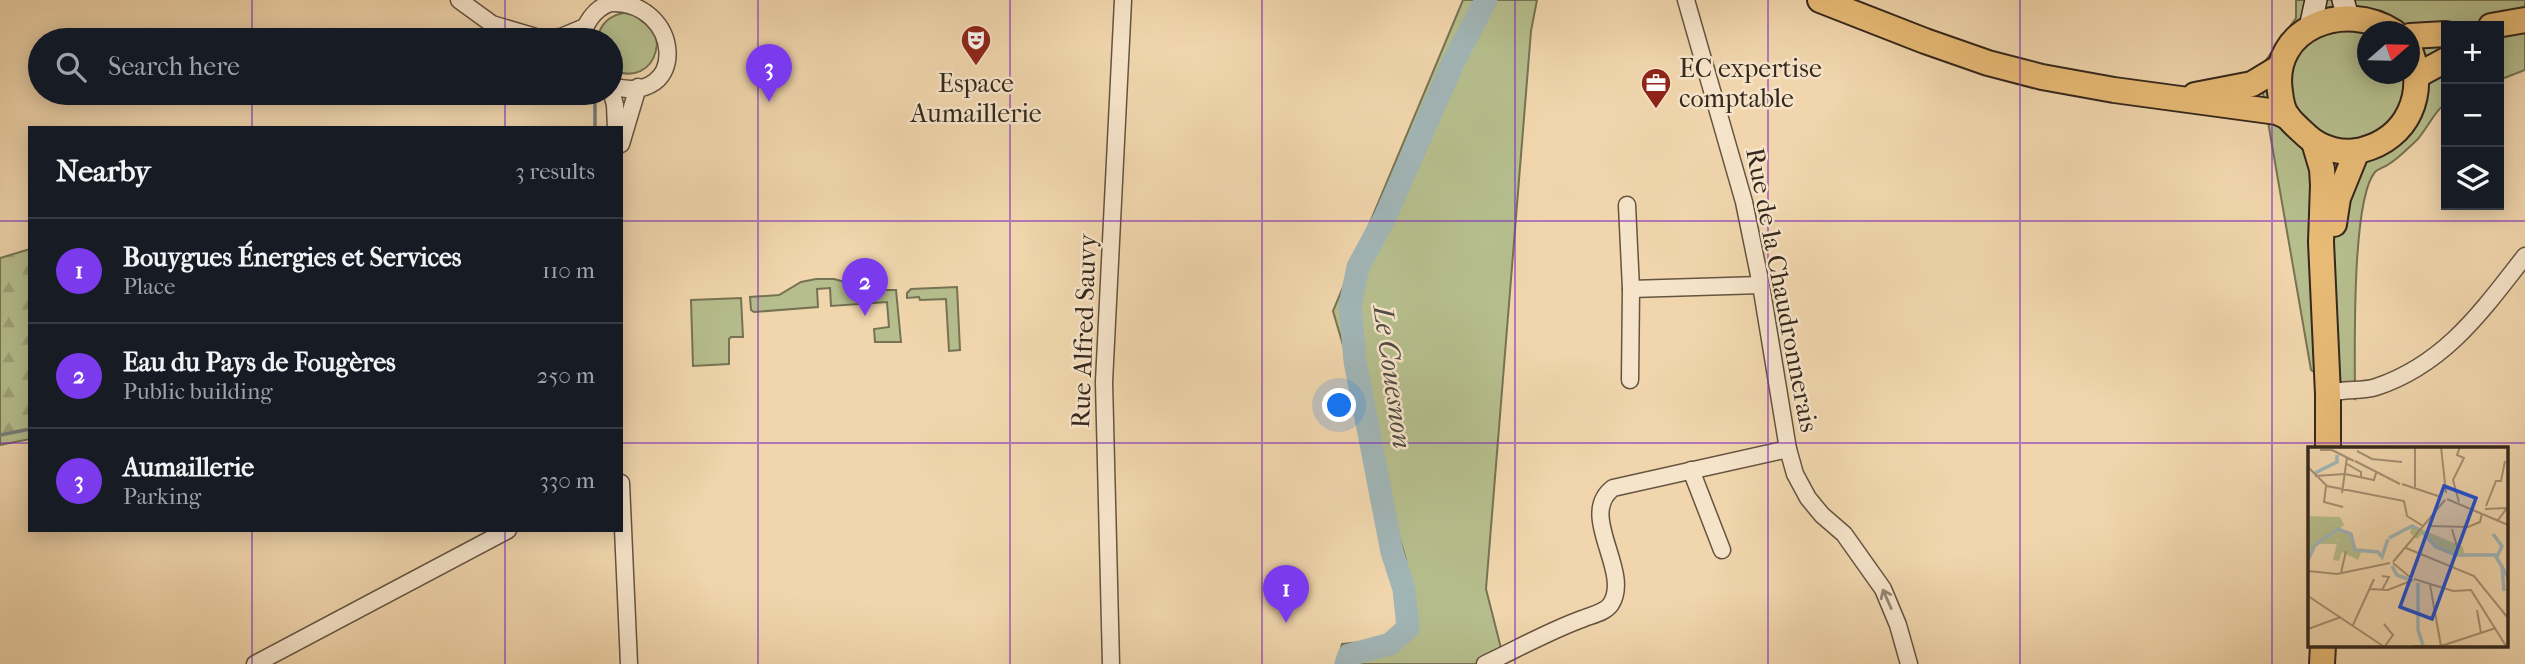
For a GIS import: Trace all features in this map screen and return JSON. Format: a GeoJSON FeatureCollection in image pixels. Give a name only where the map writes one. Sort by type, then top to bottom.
{"type":"FeatureCollection","features":[{"type":"Feature","properties":{"kind":"main road"},"geometry":{"type":"LineString","coordinates":[[1820,0],[1988,63],[2054,79],[2277,112],[2288,117],[2314,142],[2333,150],[2357,151],[2376,146],[2394,135],[2407,119],[2415,100],[2416,84]]}},
{"type":"Feature","properties":{"kind":"main road"},"geometry":{"type":"LineString","coordinates":[[2288,117],[2280,93],[2280,67],[2291,42],[2314,12],[2328,15],[2345,6],[2380,21]]}},
{"type":"Feature","properties":{"kind":"main road"},"geometry":{"type":"LineString","coordinates":[[2504,24],[2525,22]]}},
{"type":"Feature","properties":{"kind":"main road"},"geometry":{"type":"LineString","coordinates":[[2504,33],[2525,22]]}},
{"type":"Feature","properties":{"kind":"main road"},"geometry":{"type":"LineString","coordinates":[[2420,35],[2441,34]]}},
{"type":"Feature","properties":{"kind":"main road"},"geometry":{"type":"LineString","coordinates":[[2420,74],[2441,63]]}},
{"type":"Feature","properties":{"kind":"main road"},"geometry":{"type":"LineString","coordinates":[[2179,98],[2252,84],[2280,67]]}},
{"type":"Feature","properties":{"kind":"main road"},"geometry":{"type":"LineString","coordinates":[[2314,142],[2322,169],[2323,185],[2321,242],[2328,447]]}},
{"type":"Feature","properties":{"kind":"main road"},"geometry":{"type":"LineString","coordinates":[[2326,329],[2328,265],[2338,198],[2357,151]]}},
{"type":"Feature","properties":{"kind":"main road"},"geometry":{"type":"LineString","coordinates":[[2322,664],[2323,646]]}},
{"type":"Feature","properties":{"kind":"street"},"geometry":{"type":"LineString","coordinates":[[459,0],[502,28]]}},
{"type":"Feature","properties":{"kind":"street","name":"Rue Alfred Sauvy"},"geometry":{"type":"LineString","coordinates":[[1111,664],[1104,382],[1123,0]]}},
{"type":"Feature","properties":{"kind":"street","name":"Rue de la Chaudronnerais"},"geometry":{"type":"LineString","coordinates":[[1686,0],[1731,154],[1761,285],[1788,449],[1795,474],[1808,498],[1822,515],[1844,534],[1883,589],[1898,625],[1909,664]]}},
{"type":"Feature","properties":{"kind":"street"},"geometry":{"type":"LineString","coordinates":[[586,28],[590,18],[607,2],[638,1],[660,16],[668,34],[666,62],[647,83],[623,88]]}},
{"type":"Feature","properties":{"kind":"street"},"geometry":{"type":"LineString","coordinates":[[623,137],[638,87]]}},
{"type":"Feature","properties":{"kind":"street"},"geometry":{"type":"LineString","coordinates":[[615,105],[616,126]]}},
{"type":"Feature","properties":{"kind":"street"},"geometry":{"type":"LineString","coordinates":[[1627,205],[1631,289],[1630,380]]}},
{"type":"Feature","properties":{"kind":"street"},"geometry":{"type":"LineString","coordinates":[[2328,394],[2373,388],[2403,377],[2431,360],[2458,339],[2525,256]]}},
{"type":"Feature","properties":{"kind":"street"},"geometry":{"type":"LineString","coordinates":[[1631,289],[1761,285]]}},
{"type":"Feature","properties":{"kind":"street"},"geometry":{"type":"LineString","coordinates":[[1485,664],[1602,611],[1611,604],[1617,582],[1601,521],[1602,501],[1606,494],[1627,484],[1642,483],[1788,449]]}},
{"type":"Feature","properties":{"kind":"street"},"geometry":{"type":"LineString","coordinates":[[1691,470],[1722,550]]}},
{"type":"Feature","properties":{"kind":"street"},"geometry":{"type":"LineString","coordinates":[[255,664],[504,532]]}},
{"type":"Feature","properties":{"kind":"street"},"geometry":{"type":"LineString","coordinates":[[611,532],[624,553]]}},
{"type":"Feature","properties":{"kind":"street"},"geometry":{"type":"LineString","coordinates":[[623,532],[629,664]]}},
{"type":"Feature","properties":{"kind":"green space"},"geometry":{"type":"Polygon","coordinates":[[[1463,0],[1537,0],[1531,31],[1486,589],[1505,664],[1337,664],[1342,644],[1403,638],[1407,620],[1394,584],[1406,560],[1333,311],[1463,0]]]}},
{"type":"Feature","properties":{"kind":"green space"},"geometry":{"type":"Polygon","coordinates":[[[2296,0],[2525,0],[2525,70],[2504,78],[2504,21],[2441,21],[2441,107],[2417,140],[2396,159],[2375,172],[2367,188],[2358,245],[2356,280],[2355,399],[2311,370],[2259,70],[2296,18],[2296,0]]]}},
{"type":"Feature","properties":{"kind":"green space"},"geometry":{"type":"Polygon","coordinates":[[[627,12],[643,17],[652,26],[657,39],[656,51],[650,63],[641,71],[623,73],[623,28],[602,28],[616,15],[627,12]]]}},
{"type":"Feature","properties":{"kind":"green space"},"geometry":{"type":"Polygon","coordinates":[[[28,250],[28,439],[0,445],[0,258],[28,250]]]}},
{"type":"Feature","properties":{"kind":"green space"},"geometry":{"type":"Polygon","coordinates":[[[834,279],[874,290],[896,290],[901,342],[875,342],[874,329],[889,327],[887,302],[831,306],[830,288],[817,289],[818,307],[754,312],[751,310],[750,297],[779,295],[801,282],[834,279]]]}},
{"type":"Feature","properties":{"kind":"green space"},"geometry":{"type":"Polygon","coordinates":[[[957,287],[960,350],[949,351],[946,299],[907,298],[907,293],[911,289],[957,287]]]}},
{"type":"Feature","properties":{"kind":"green space"},"geometry":{"type":"Polygon","coordinates":[[[741,298],[743,337],[729,339],[729,364],[693,366],[691,300],[741,298]]]}},
{"type":"Feature","properties":{"kind":"waterway","name":"Le Couesnon"},"geometry":{"type":"LineString","coordinates":[[1346,664],[1349,655],[1390,644],[1408,628],[1404,589],[1392,552],[1355,361],[1350,305],[1358,267],[1385,217],[1452,65],[1486,0]]}},
{"type":"Feature","properties":{"kind":"waterway"},"geometry":{"type":"LineString","coordinates":[[595,105],[595,126]]}},
{"type":"Feature","properties":{"kind":"waterway"},"geometry":{"type":"LineString","coordinates":[[0,435],[28,429]]}},
{"type":"Feature","properties":{"kind":"place","name":"Espace Aumaillerie"},"geometry":{"type":"Point","coordinates":[976,67]}},
{"type":"Feature","properties":{"kind":"place","name":"Aumaillerie"},"geometry":{"type":"Point","coordinates":[769,102]}},
{"type":"Feature","properties":{"kind":"place","name":"EC expertise comptable"},"geometry":{"type":"Point","coordinates":[1656,110]}},
{"type":"Feature","properties":{"kind":"place","name":"Eau du Pays de Fougères"},"geometry":{"type":"Point","coordinates":[865,316]}},
{"type":"Feature","properties":{"kind":"place","name":"Bouygues Énergies et Services"},"geometry":{"type":"Point","coordinates":[1286,623]}}]}
